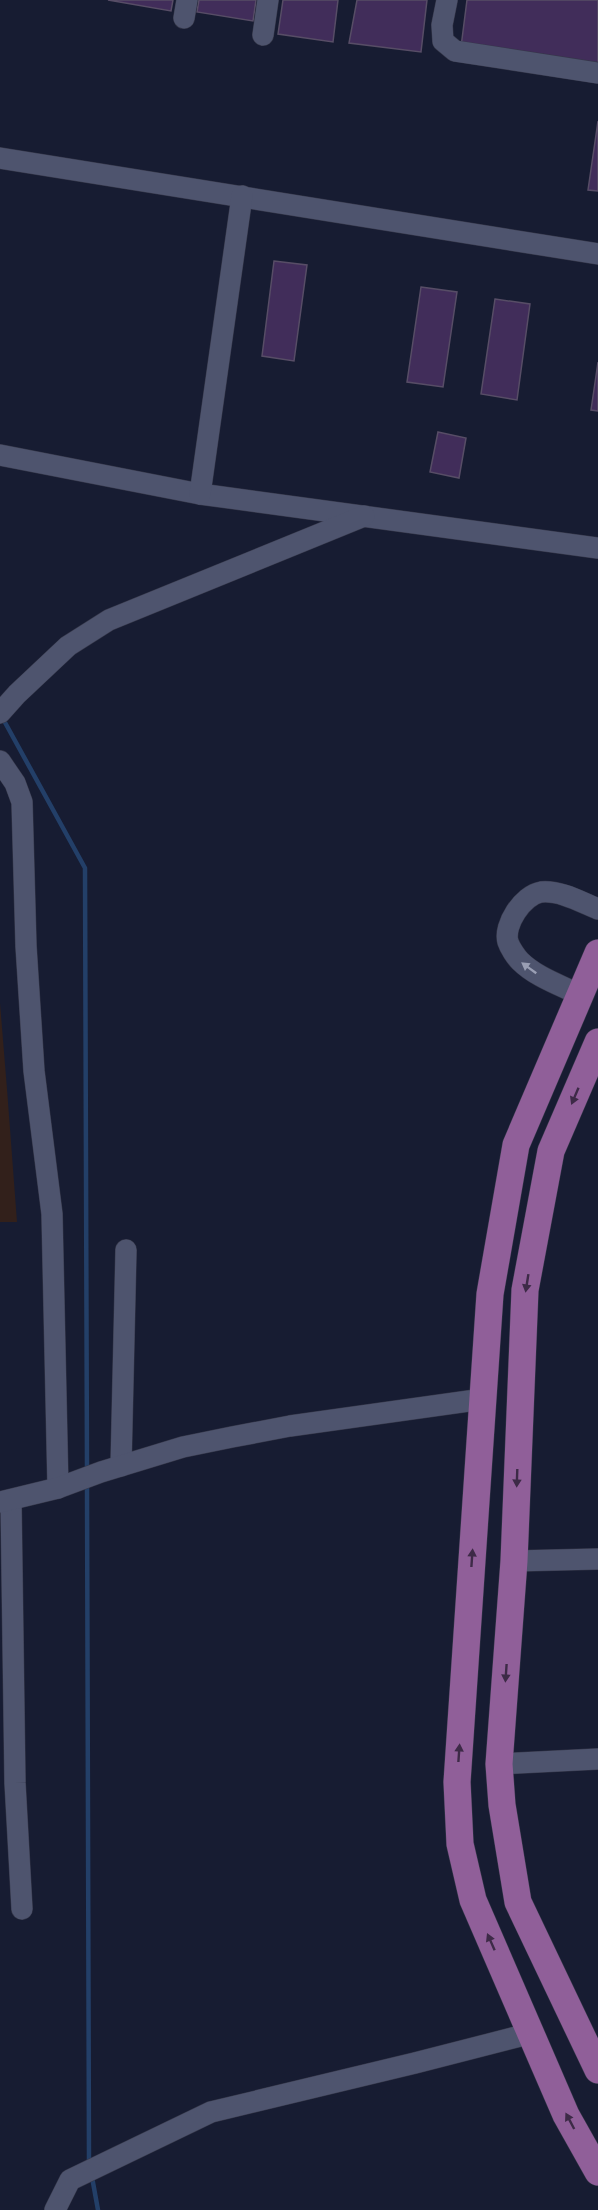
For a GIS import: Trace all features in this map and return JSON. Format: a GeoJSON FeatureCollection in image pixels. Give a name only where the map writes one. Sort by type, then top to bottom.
{"type":"FeatureCollection","features":[{"type":"Feature","properties":{"kind":"main road"},"geometry":{"type":"LineString","coordinates":[[598,953],[516,1145],[490,1294],[457,1782],[460,1844],[473,1900],[566,2115],[598,2172]]}},
{"type":"Feature","properties":{"kind":"main road"},"geometry":{"type":"LineString","coordinates":[[559,1044],[595,1048],[551,1151],[525,1290],[514,1561],[499,1764],[502,1805],[518,1902],[598,2070]]}},
{"type":"Feature","properties":{"kind":"street"},"geometry":{"type":"LineString","coordinates":[[263,35],[268,0]]}},
{"type":"Feature","properties":{"kind":"street"},"geometry":{"type":"LineString","coordinates":[[447,0],[442,25],[443,41],[455,51],[598,73]]}},
{"type":"Feature","properties":{"kind":"street"},"geometry":{"type":"LineString","coordinates":[[0,158],[598,254]]}},
{"type":"Feature","properties":{"kind":"street"},"geometry":{"type":"LineString","coordinates":[[200,494],[242,196]]}},
{"type":"Feature","properties":{"kind":"street"},"geometry":{"type":"LineString","coordinates":[[0,455],[200,494],[598,548]]}},
{"type":"Feature","properties":{"kind":"street"},"geometry":{"type":"LineString","coordinates":[[0,713],[68,646],[109,620],[365,515]]}},
{"type":"Feature","properties":{"kind":"street"},"geometry":{"type":"LineString","coordinates":[[0,761],[15,783],[22,802],[26,946],[34,1071],[52,1214],[67,1485]]}},
{"type":"Feature","properties":{"kind":"street"},"geometry":{"type":"LineString","coordinates":[[580,995],[530,970],[518,960],[508,941],[509,928],[518,908],[527,899],[540,892],[559,894],[598,909]]}},
{"type":"Feature","properties":{"kind":"street"},"geometry":{"type":"LineString","coordinates":[[121,1466],[126,1250]]}},
{"type":"Feature","properties":{"kind":"street"},"geometry":{"type":"LineString","coordinates":[[22,1909],[7,1765],[6,1501],[67,1485],[183,1447],[290,1426],[483,1399]]}},
{"type":"Feature","properties":{"kind":"street"},"geometry":{"type":"LineString","coordinates":[[514,1561],[598,1559]]}},
{"type":"Feature","properties":{"kind":"street"},"geometry":{"type":"LineString","coordinates":[[499,1764],[598,1760]]}},
{"type":"Feature","properties":{"kind":"street"},"geometry":{"type":"LineString","coordinates":[[55,2210],[70,2180],[211,2112],[532,2033]]}},
{"type":"Feature","properties":{"kind":"shaded area"},"geometry":{"type":"Polygon","coordinates":[[[0,1003],[7,1089],[17,1222],[0,1222],[0,1003]]]}},
{"type":"Feature","properties":{"kind":"building"},"geometry":{"type":"Polygon","coordinates":[[[108,0],[173,0],[171,11],[108,0]]]}},
{"type":"Feature","properties":{"kind":"building"},"geometry":{"type":"Polygon","coordinates":[[[199,0],[256,0],[253,21],[197,12],[199,0]]]}},
{"type":"Feature","properties":{"kind":"building"},"geometry":{"type":"Polygon","coordinates":[[[283,0],[338,0],[333,42],[278,34],[283,0]]]}},
{"type":"Feature","properties":{"kind":"building"},"geometry":{"type":"Polygon","coordinates":[[[357,0],[427,0],[421,52],[349,43],[357,0]]]}},
{"type":"Feature","properties":{"kind":"building"},"geometry":{"type":"Polygon","coordinates":[[[467,0],[598,0],[598,63],[461,47],[467,0]]]}},
{"type":"Feature","properties":{"kind":"building"},"geometry":{"type":"Polygon","coordinates":[[[598,121],[598,191],[588,190],[598,121]]]}},
{"type":"Feature","properties":{"kind":"building"},"geometry":{"type":"Polygon","coordinates":[[[274,261],[307,265],[294,361],[262,356],[274,261]]]}},
{"type":"Feature","properties":{"kind":"building"},"geometry":{"type":"Polygon","coordinates":[[[421,287],[457,292],[443,387],[407,382],[421,287]]]}},
{"type":"Feature","properties":{"kind":"building"},"geometry":{"type":"Polygon","coordinates":[[[495,299],[530,304],[517,400],[481,394],[495,299]]]}},
{"type":"Feature","properties":{"kind":"building"},"geometry":{"type":"Polygon","coordinates":[[[598,362],[598,411],[591,410],[598,362]]]}},
{"type":"Feature","properties":{"kind":"building"},"geometry":{"type":"Polygon","coordinates":[[[438,432],[466,438],[459,478],[430,472],[438,432]]]}},
{"type":"Feature","properties":{"kind":"waterway"},"geometry":{"type":"LineString","coordinates":[[2,717],[85,868],[87,1470]]}},
{"type":"Feature","properties":{"kind":"waterway"},"geometry":{"type":"LineString","coordinates":[[87,1485],[89,2163]]}},
{"type":"Feature","properties":{"kind":"waterway"},"geometry":{"type":"LineString","coordinates":[[92,2177],[98,2210]]}}]}
